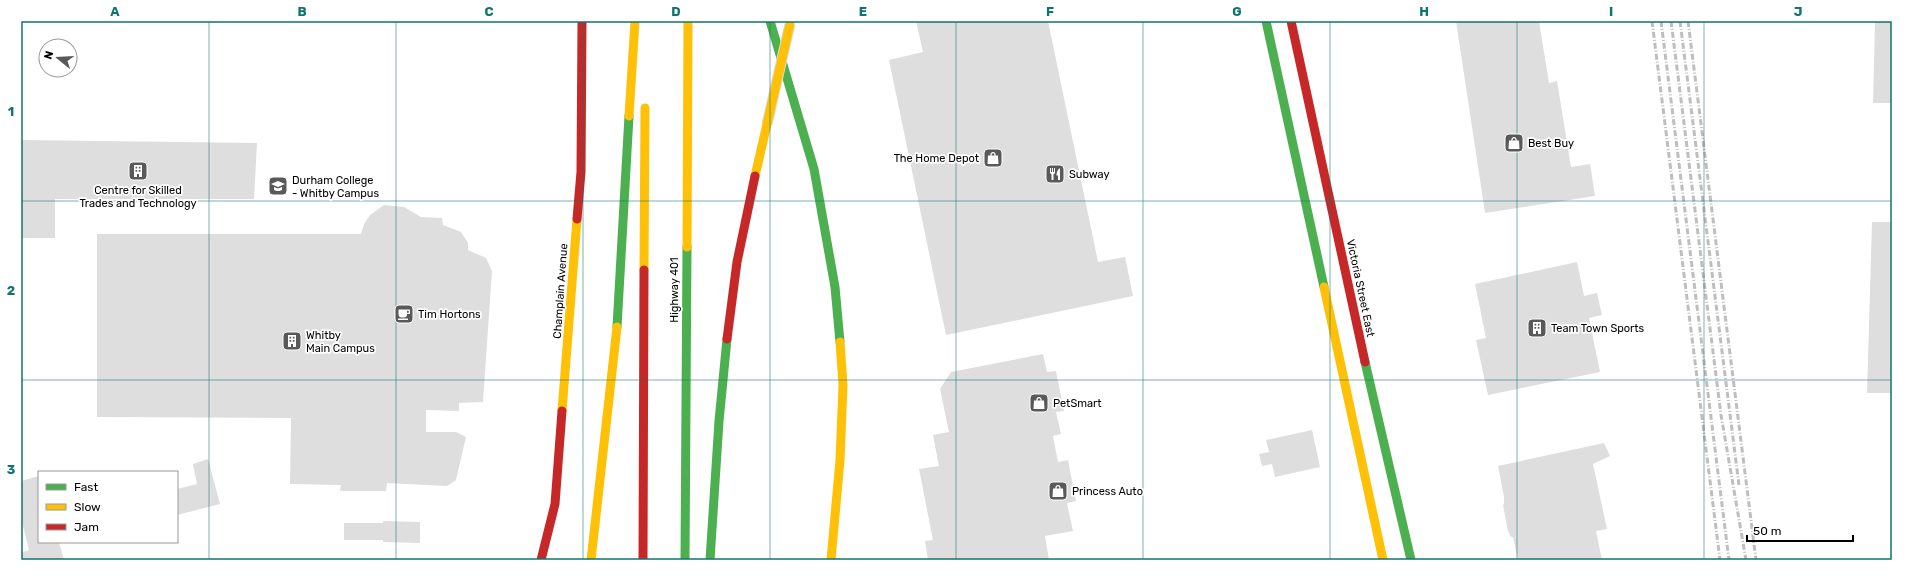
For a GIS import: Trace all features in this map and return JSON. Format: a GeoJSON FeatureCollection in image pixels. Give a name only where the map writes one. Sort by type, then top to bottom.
{"type":"FeatureCollection","features":[{"type":"Feature","properties":{"kind":"main road","name":"Champlain Avenue"},"geometry":{"type":"LineString","coordinates":[[541,560],[555,504],[580,180],[582,21]]}},
{"type":"Feature","properties":{"kind":"main road"},"geometry":{"type":"LineString","coordinates":[[592,560],[616,349],[635,21]]}},
{"type":"Feature","properties":{"kind":"main road","name":"Highway 401"},"geometry":{"type":"LineString","coordinates":[[685,560],[688,21]]}},
{"type":"Feature","properties":{"kind":"main road"},"geometry":{"type":"LineString","coordinates":[[770,21],[814,169],[835,287],[843,385],[840,460],[830,560]]}},
{"type":"Feature","properties":{"kind":"main road"},"geometry":{"type":"LineString","coordinates":[[1266,21],[1383,560]]}},
{"type":"Feature","properties":{"kind":"main road","name":"Victoria Street East"},"geometry":{"type":"LineString","coordinates":[[1291,21],[1351,301],[1411,560]]}},
{"type":"Feature","properties":{"kind":"main road"},"geometry":{"type":"LineString","coordinates":[[710,560],[722,376],[734,282],[743,232],[791,22]]}},
{"type":"Feature","properties":{"kind":"main road"},"geometry":{"type":"LineString","coordinates":[[643,560],[645,101]]}},
{"type":"Feature","properties":{"kind":"building","name":"The Home Depot"},"geometry":{"type":"Polygon","coordinates":[[[916,21],[1048,21],[1098,262],[1125,257],[1133,296],[946,335],[889,60],[923,52],[916,21]]]}},
{"type":"Feature","properties":{"kind":"building"},"geometry":{"type":"Polygon","coordinates":[[[1456,21],[1539,21],[1549,83],[1557,81],[1571,167],[1590,164],[1595,196],[1485,213],[1456,21]]]}},
{"type":"Feature","properties":{"kind":"building"},"geometry":{"type":"Polygon","coordinates":[[[1875,21],[1892,21],[1892,103],[1873,103],[1875,21]]]}},
{"type":"Feature","properties":{"kind":"building","name":"Centre for Skilled Trades and Technology"},"geometry":{"type":"Polygon","coordinates":[[[21,140],[257,143],[254,199],[55,199],[55,238],[21,238],[21,140]]]}},
{"type":"Feature","properties":{"kind":"building","name":"Whitby Main Campus"},"geometry":{"type":"Polygon","coordinates":[[[384,205],[404,207],[421,217],[442,218],[443,225],[461,232],[468,243],[468,250],[486,258],[492,271],[483,402],[459,403],[459,411],[426,410],[426,432],[456,432],[466,437],[456,480],[447,486],[387,483],[386,491],[340,491],[341,485],[290,484],[291,418],[97,417],[97,234],[361,234],[364,224],[370,215],[384,205]]]}},
{"type":"Feature","properties":{"kind":"building"},"geometry":{"type":"Polygon","coordinates":[[[1872,222],[1892,222],[1892,393],[1867,393],[1872,222]]]}},
{"type":"Feature","properties":{"kind":"building","name":"Team Town Sports"},"geometry":{"type":"Polygon","coordinates":[[[1577,262],[1584,296],[1597,293],[1602,315],[1589,318],[1600,372],[1488,395],[1476,340],[1486,338],[1475,284],[1577,262]]]}},
{"type":"Feature","properties":{"kind":"building"},"geometry":{"type":"Polygon","coordinates":[[[1043,354],[1047,372],[1056,371],[1064,411],[1056,412],[1061,434],[1053,436],[1058,462],[1068,460],[1076,501],[1067,503],[1073,531],[1045,536],[1049,560],[928,560],[925,541],[933,540],[919,469],[939,466],[933,435],[949,432],[940,389],[951,372],[1043,354]]]}},
{"type":"Feature","properties":{"kind":"building"},"geometry":{"type":"Polygon","coordinates":[[[1312,430],[1320,467],[1275,477],[1272,464],[1262,466],[1259,454],[1269,452],[1266,440],[1312,430]]]}},
{"type":"Feature","properties":{"kind":"building"},"geometry":{"type":"Polygon","coordinates":[[[1604,443],[1610,456],[1593,464],[1607,529],[1596,531],[1602,560],[1518,560],[1513,537],[1511,537],[1508,531],[1503,505],[1504,497],[1498,466],[1604,443]]]}},
{"type":"Feature","properties":{"kind":"building"},"geometry":{"type":"Polygon","coordinates":[[[208,459],[220,504],[178,515],[178,489],[197,484],[193,464],[208,459]]]}},
{"type":"Feature","properties":{"kind":"building"},"geometry":{"type":"Polygon","coordinates":[[[38,476],[38,543],[59,543],[64,560],[21,560],[21,553],[29,550],[21,518],[21,481],[38,476]]]}},
{"type":"Feature","properties":{"kind":"building"},"geometry":{"type":"Polygon","coordinates":[[[383,521],[420,522],[420,543],[383,542],[383,540],[344,540],[344,523],[383,523],[383,521]]]}},
{"type":"Feature","properties":{"kind":"railway"},"geometry":{"type":"LineString","coordinates":[[1652,21],[1720,560]]}},
{"type":"Feature","properties":{"kind":"railway"},"geometry":{"type":"LineString","coordinates":[[1661,21],[1729,560]]}},
{"type":"Feature","properties":{"kind":"railway"},"geometry":{"type":"LineString","coordinates":[[1671,21],[1721,415],[1746,560]]}},
{"type":"Feature","properties":{"kind":"railway"},"geometry":{"type":"LineString","coordinates":[[1680,21],[1739,485]]}},
{"type":"Feature","properties":{"kind":"railway"},"geometry":{"type":"LineString","coordinates":[[1688,21],[1756,560]]}},
{"type":"Feature","properties":{"kind":"traffic: fast"},"geometry":{"type":"LineString","coordinates":[[770,21],[814,169],[835,287],[840,342]]}},
{"type":"Feature","properties":{"kind":"traffic: fast"},"geometry":{"type":"LineString","coordinates":[[1266,21],[1324,287]]}},
{"type":"Feature","properties":{"kind":"traffic: fast"},"geometry":{"type":"LineString","coordinates":[[617,327],[629,116]]}},
{"type":"Feature","properties":{"kind":"traffic: fast"},"geometry":{"type":"LineString","coordinates":[[685,560],[687,247]]}},
{"type":"Feature","properties":{"kind":"traffic: fast"},"geometry":{"type":"LineString","coordinates":[[710,560],[719,421],[727,339]]}},
{"type":"Feature","properties":{"kind":"traffic: fast"},"geometry":{"type":"LineString","coordinates":[[1365,362],[1411,560]]}},
{"type":"Feature","properties":{"kind":"traffic: slow"},"geometry":{"type":"LineString","coordinates":[[629,116],[635,21]]}},
{"type":"Feature","properties":{"kind":"traffic: slow"},"geometry":{"type":"LineString","coordinates":[[687,247],[688,21]]}},
{"type":"Feature","properties":{"kind":"traffic: slow"},"geometry":{"type":"LineString","coordinates":[[767,124],[790,24]]}},
{"type":"Feature","properties":{"kind":"traffic: slow"},"geometry":{"type":"LineString","coordinates":[[644,270],[645,108]]}},
{"type":"Feature","properties":{"kind":"traffic: slow"},"geometry":{"type":"LineString","coordinates":[[755,176],[767,124]]}},
{"type":"Feature","properties":{"kind":"traffic: slow"},"geometry":{"type":"LineString","coordinates":[[562,411],[577,219]]}},
{"type":"Feature","properties":{"kind":"traffic: slow"},"geometry":{"type":"LineString","coordinates":[[1324,287],[1383,560]]}},
{"type":"Feature","properties":{"kind":"traffic: slow"},"geometry":{"type":"LineString","coordinates":[[591,560],[617,327]]}},
{"type":"Feature","properties":{"kind":"traffic: slow"},"geometry":{"type":"LineString","coordinates":[[831,560],[840,460],[843,385],[840,342]]}},
{"type":"Feature","properties":{"kind":"traffic: jam"},"geometry":{"type":"LineString","coordinates":[[577,219],[581,172],[582,21]]}},
{"type":"Feature","properties":{"kind":"traffic: jam"},"geometry":{"type":"LineString","coordinates":[[1291,21],[1365,362]]}},
{"type":"Feature","properties":{"kind":"traffic: jam"},"geometry":{"type":"LineString","coordinates":[[727,339],[737,262],[755,176]]}},
{"type":"Feature","properties":{"kind":"traffic: jam"},"geometry":{"type":"LineString","coordinates":[[643,560],[644,270]]}},
{"type":"Feature","properties":{"kind":"traffic: jam"},"geometry":{"type":"LineString","coordinates":[[541,560],[555,504],[562,411]]}},
{"type":"Feature","properties":{"kind":"place","name":"Best Buy"},"geometry":{"type":"Point","coordinates":[1514,143]}},
{"type":"Feature","properties":{"kind":"place","name":"The Home Depot"},"geometry":{"type":"Point","coordinates":[993,158]}},
{"type":"Feature","properties":{"kind":"place","name":"Centre for Skilled Trades and Technology"},"geometry":{"type":"Point","coordinates":[138,171]}},
{"type":"Feature","properties":{"kind":"place","name":"Subway"},"geometry":{"type":"Point","coordinates":[1055,174]}},
{"type":"Feature","properties":{"kind":"place","name":"Durham College - Whitby Campus"},"geometry":{"type":"Point","coordinates":[278,186]}},
{"type":"Feature","properties":{"kind":"place","name":"Tim Hortons"},"geometry":{"type":"Point","coordinates":[404,314]}},
{"type":"Feature","properties":{"kind":"place","name":"Team Town Sports"},"geometry":{"type":"Point","coordinates":[1537,328]}},
{"type":"Feature","properties":{"kind":"place","name":"Whitby Main Campus"},"geometry":{"type":"Point","coordinates":[292,341]}},
{"type":"Feature","properties":{"kind":"place","name":"PetSmart"},"geometry":{"type":"Point","coordinates":[1039,403]}},
{"type":"Feature","properties":{"kind":"place","name":"Princess Auto"},"geometry":{"type":"Point","coordinates":[1058,491]}}]}
